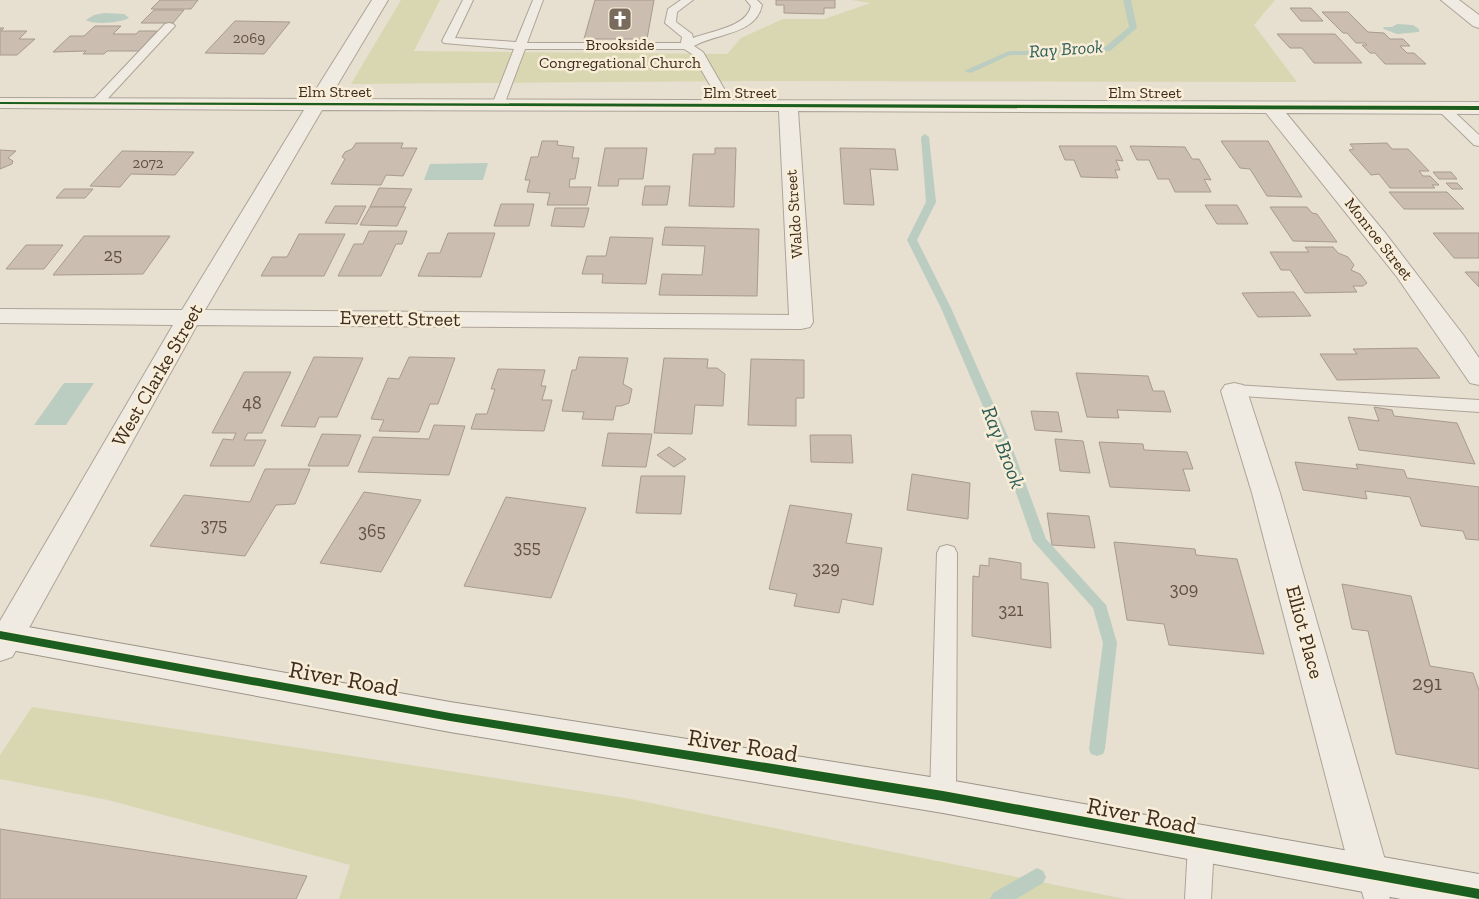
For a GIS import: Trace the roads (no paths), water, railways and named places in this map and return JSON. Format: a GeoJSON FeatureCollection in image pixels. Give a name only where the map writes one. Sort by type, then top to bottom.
{"type":"FeatureCollection","features":[{"type":"Feature","properties":{"kind":"street","name":"West Clarke Street"},"geometry":{"type":"LineString","coordinates":[[3,639],[190,316],[380,0]]}},
{"type":"Feature","properties":{"kind":"street"},"geometry":{"type":"LineString","coordinates":[[1449,0],[1479,23]]}},
{"type":"Feature","properties":{"kind":"street","name":"Elm Street"},"geometry":{"type":"LineString","coordinates":[[0,103],[1479,108]]}},
{"type":"Feature","properties":{"kind":"street","name":"Waldo Street"},"geometry":{"type":"LineString","coordinates":[[788,106],[800,322]]}},
{"type":"Feature","properties":{"kind":"street","name":"Monroe Street"},"geometry":{"type":"LineString","coordinates":[[1270,106],[1378,235],[1449,330],[1479,377]]}},
{"type":"Feature","properties":{"kind":"street","name":"Everett Street"},"geometry":{"type":"LineString","coordinates":[[0,316],[800,322]]}},
{"type":"Feature","properties":{"kind":"street","name":"Elliot Place"},"geometry":{"type":"LineString","coordinates":[[1234,391],[1266,493],[1374,887]]}},
{"type":"Feature","properties":{"kind":"street","name":"River Road"},"geometry":{"type":"LineString","coordinates":[[3,639],[450,716],[943,796],[1201,845],[1374,887],[1479,894]]}},
{"type":"Feature","properties":{"kind":"lane"},"geometry":{"type":"LineString","coordinates":[[468,0],[448,42],[521,46],[686,46],[697,52],[728,106]]}},
{"type":"Feature","properties":{"kind":"lane"},"geometry":{"type":"LineString","coordinates":[[498,105],[538,0]]}},
{"type":"Feature","properties":{"kind":"lane"},"geometry":{"type":"LineString","coordinates":[[686,46],[688,36],[670,23],[672,11],[688,0]]}},
{"type":"Feature","properties":{"kind":"lane"},"geometry":{"type":"LineString","coordinates":[[686,46],[696,39],[731,29],[750,20],[755,15],[757,9],[757,5],[751,0]]}},
{"type":"Feature","properties":{"kind":"lane"},"geometry":{"type":"LineString","coordinates":[[96,104],[169,26]]}},
{"type":"Feature","properties":{"kind":"lane"},"geometry":{"type":"LineString","coordinates":[[1443,108],[1479,142]]}},
{"type":"Feature","properties":{"kind":"lane"},"geometry":{"type":"LineString","coordinates":[[1234,391],[1479,406]]}},
{"type":"Feature","properties":{"kind":"lane"},"geometry":{"type":"LineString","coordinates":[[943,796],[947,553]]}},
{"type":"Feature","properties":{"kind":"lane"},"geometry":{"type":"LineString","coordinates":[[1198,899],[1201,845]]}},
{"type":"Feature","properties":{"kind":"waterway","name":"Ray Brook"},"geometry":{"type":"LineString","coordinates":[[968,71],[1009,53],[1055,53],[1107,49],[1133,28],[1127,0]]}},
{"type":"Feature","properties":{"kind":"waterway","name":"Ray Brook"},"geometry":{"type":"LineString","coordinates":[[925,137],[931,202],[912,240],[946,308],[1003,439],[1040,541],[1099,605],[1110,643],[1097,749]]}},
{"type":"Feature","properties":{"kind":"waterway","name":"Ray Brook"},"geometry":{"type":"LineString","coordinates":[[999,899],[1037,877]]}},
{"type":"Feature","properties":{"kind":"place","name":"Brookside Congregational Church"},"geometry":{"type":"Point","coordinates":[620,19]}}]}
